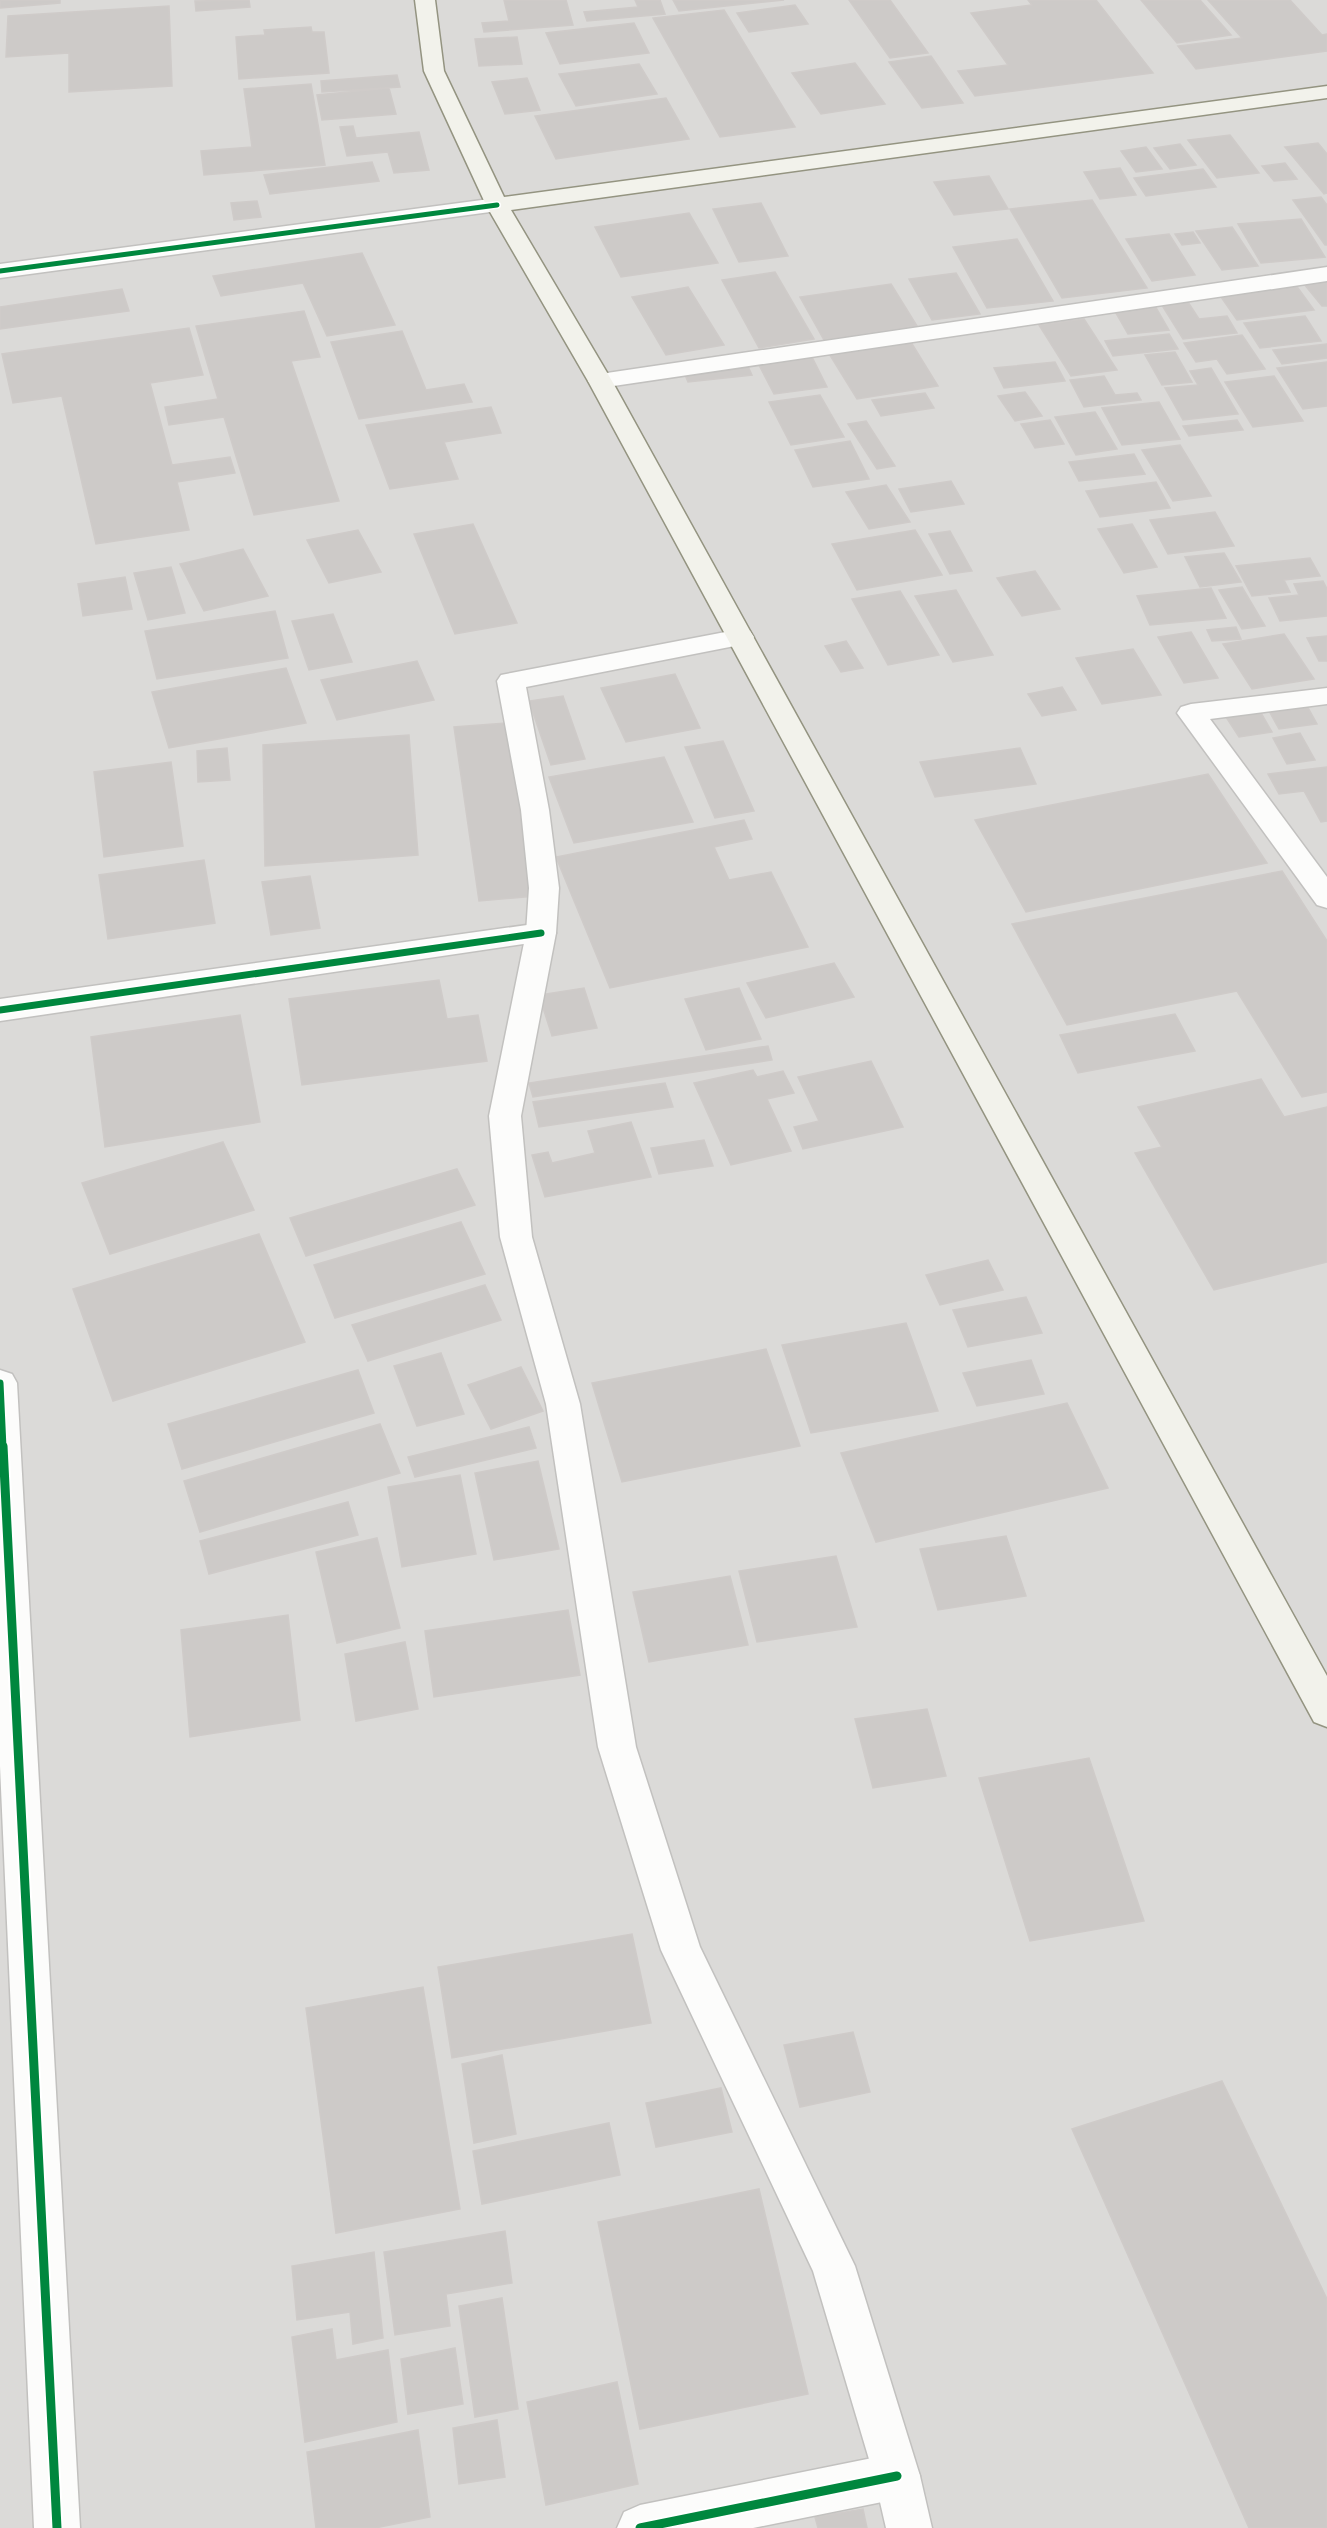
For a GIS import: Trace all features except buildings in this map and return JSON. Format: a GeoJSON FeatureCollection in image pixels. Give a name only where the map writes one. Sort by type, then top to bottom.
{"type":"FeatureCollection","features":[{"type":"Feature","properties":{"kind":"main road"},"geometry":{"type":"LineString","coordinates":[[425,0],[434,71],[496,205],[600,381],[1327,1712]]}},
{"type":"Feature","properties":{"kind":"main road"},"geometry":{"type":"LineString","coordinates":[[496,205],[1327,92]]}},
{"type":"Feature","properties":{"kind":"street"},"geometry":{"type":"LineString","coordinates":[[0,271],[496,205]]}},
{"type":"Feature","properties":{"kind":"street"},"geometry":{"type":"LineString","coordinates":[[600,381],[1327,274]]}},
{"type":"Feature","properties":{"kind":"street"},"geometry":{"type":"LineString","coordinates":[[741,637],[511,681],[535,810],[543,877],[541,933],[505,1116],[516,1237],[562,1404],[617,1747],[681,1950],[833,2266],[897,2476],[909,2528]]}},
{"type":"Feature","properties":{"kind":"street"},"geometry":{"type":"LineString","coordinates":[[1327,696],[1191,713],[1327,898]]}},
{"type":"Feature","properties":{"kind":"street"},"geometry":{"type":"LineString","coordinates":[[0,1010],[541,933]]}},
{"type":"Feature","properties":{"kind":"street"},"geometry":{"type":"LineString","coordinates":[[0,1383],[6,1612],[57,2528]]}},
{"type":"Feature","properties":{"kind":"street"},"geometry":{"type":"LineString","coordinates":[[640,2528],[897,2476]]}},
{"type":"Feature","properties":{"kind":"shaded area"},"geometry":{"type":"Polygon","coordinates":[[[0,0],[1327,0],[1327,2528],[0,2528],[0,0]]]}},
{"type":"Feature","properties":{"kind":"cycle path"},"geometry":{"type":"LineString","coordinates":[[0,271],[497,205]]}},
{"type":"Feature","properties":{"kind":"cycle path"},"geometry":{"type":"LineString","coordinates":[[0,1010],[541,933]]}},
{"type":"Feature","properties":{"kind":"cycle path"},"geometry":{"type":"LineString","coordinates":[[0,1383],[57,2528]]}},
{"type":"Feature","properties":{"kind":"cycle path"},"geometry":{"type":"LineString","coordinates":[[640,2528],[897,2476]]}}]}
